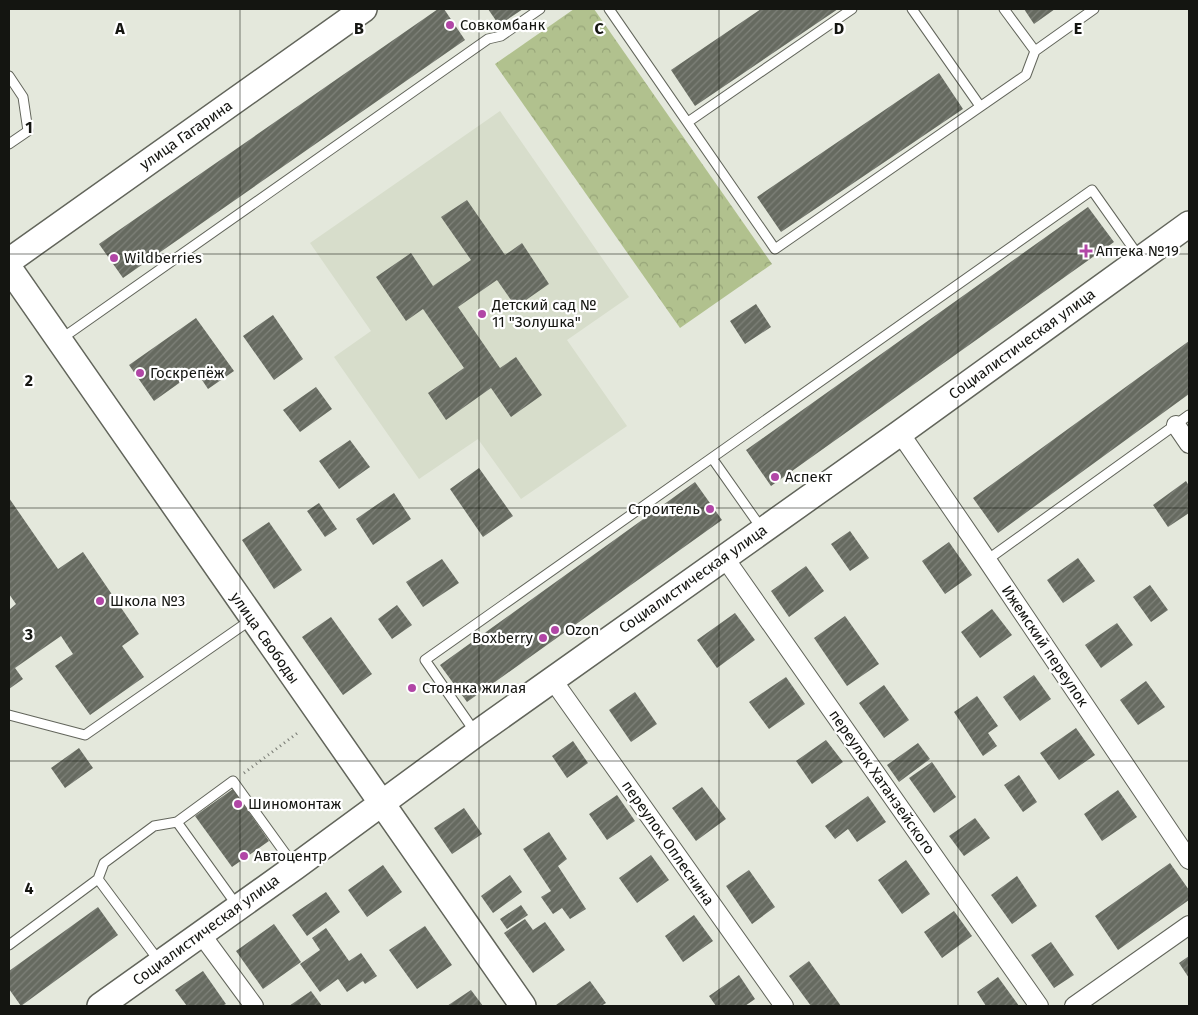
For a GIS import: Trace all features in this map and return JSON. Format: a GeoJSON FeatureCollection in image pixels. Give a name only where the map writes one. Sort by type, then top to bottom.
{"type":"FeatureCollection","features":[{"type":"Feature","properties":{"kind":"main road","name":"улица Гагарина"},"geometry":{"type":"LineString","coordinates":[[9,261],[364,9]]}},
{"type":"Feature","properties":{"kind":"main road","name":"Социалистическая улица"},"geometry":{"type":"LineString","coordinates":[[100,1006],[552,679],[900,433],[1189,224]]}},
{"type":"Feature","properties":{"kind":"main road","name":"улица Свободы"},"geometry":{"type":"LineString","coordinates":[[9,268],[523,1006]]}},
{"type":"Feature","properties":{"kind":"street"},"geometry":{"type":"LineString","coordinates":[[1182,420],[1189,444]]}},
{"type":"Feature","properties":{"kind":"street","name":"Ижемский переулок"},"geometry":{"type":"LineString","coordinates":[[900,433],[1189,860]]}},
{"type":"Feature","properties":{"kind":"street","name":"переулок Хатанзейского"},"geometry":{"type":"LineString","coordinates":[[724,557],[1040,1006]]}},
{"type":"Feature","properties":{"kind":"street","name":"переулок Оплеснина"},"geometry":{"type":"LineString","coordinates":[[552,679],[784,1006]]}},
{"type":"Feature","properties":{"kind":"street"},"geometry":{"type":"LineString","coordinates":[[1074,1006],[1189,925]]}},
{"type":"Feature","properties":{"kind":"street"},"geometry":{"type":"LineString","coordinates":[[202,934],[254,1006]]}},
{"type":"Feature","properties":{"kind":"lane"},"geometry":{"type":"LineString","coordinates":[[58,340],[488,39],[501,36],[540,9]]}},
{"type":"Feature","properties":{"kind":"lane"},"geometry":{"type":"LineString","coordinates":[[609,9],[775,249],[1026,75],[1035,51],[1094,9]]}},
{"type":"Feature","properties":{"kind":"lane"},"geometry":{"type":"LineString","coordinates":[[688,122],[852,9]]}},
{"type":"Feature","properties":{"kind":"lane"},"geometry":{"type":"LineString","coordinates":[[912,9],[980,106]]}},
{"type":"Feature","properties":{"kind":"lane"},"geometry":{"type":"LineString","coordinates":[[1004,9],[1035,51]]}},
{"type":"Feature","properties":{"kind":"lane"},"geometry":{"type":"LineString","coordinates":[[9,76],[23,97],[28,130],[9,144]]}},
{"type":"Feature","properties":{"kind":"lane"},"geometry":{"type":"LineString","coordinates":[[476,734],[425,660],[1092,190],[1140,258]]}},
{"type":"Feature","properties":{"kind":"lane"},"geometry":{"type":"LineString","coordinates":[[987,560],[1182,420]]}},
{"type":"Feature","properties":{"kind":"lane"},"geometry":{"type":"LineString","coordinates":[[712,458],[762,530]]}},
{"type":"Feature","properties":{"kind":"lane"},"geometry":{"type":"LineString","coordinates":[[9,715],[85,735],[252,618]]}},
{"type":"Feature","properties":{"kind":"lane"},"geometry":{"type":"LineString","coordinates":[[9,945],[98,880],[104,863],[154,826],[178,822],[233,781],[295,866]]}},
{"type":"Feature","properties":{"kind":"lane"},"geometry":{"type":"LineString","coordinates":[[178,822],[238,907]]}},
{"type":"Feature","properties":{"kind":"lane"},"geometry":{"type":"LineString","coordinates":[[98,880],[160,963]]}},
{"type":"Feature","properties":{"kind":"path"},"geometry":{"type":"LineString","coordinates":[[233,781],[299,732]]}},
{"type":"Feature","properties":{"kind":"shaded area","name":"Детский сад № 11 \"Золушка\""},"geometry":{"type":"Polygon","coordinates":[[[500,111],[629,297],[567,340],[627,426],[521,499],[478,439],[419,479],[334,357],[371,331],[310,243],[500,111]]]}},
{"type":"Feature","properties":{"kind":"green space"},"geometry":{"type":"Polygon","coordinates":[[[574,9],[594,9],[772,264],[680,328],[495,64],[574,9]]]}},
{"type":"Feature","properties":{"kind":"building"},"geometry":{"type":"Polygon","coordinates":[[[438,9],[444,9],[465,40],[123,278],[99,244],[438,9]]]}},
{"type":"Feature","properties":{"kind":"building"},"geometry":{"type":"Polygon","coordinates":[[[488,9],[523,9],[499,25],[488,9]]]}},
{"type":"Feature","properties":{"kind":"building"},"geometry":{"type":"Polygon","coordinates":[[[761,9],[838,9],[695,106],[671,70],[761,9]]]}},
{"type":"Feature","properties":{"kind":"building"},"geometry":{"type":"Polygon","coordinates":[[[1024,9],[1055,9],[1034,24],[1024,9]]]}},
{"type":"Feature","properties":{"kind":"building"},"geometry":{"type":"Polygon","coordinates":[[[939,73],[963,109],[781,232],[757,197],[939,73]]]}},
{"type":"Feature","properties":{"kind":"building"},"geometry":{"type":"Polygon","coordinates":[[[467,200],[505,255],[522,243],[549,284],[516,307],[497,280],[458,307],[500,368],[516,357],[542,395],[511,417],[491,388],[446,420],[428,393],[464,368],[423,309],[406,321],[376,277],[411,253],[433,286],[471,260],[441,217],[467,200]]]}},
{"type":"Feature","properties":{"kind":"building"},"geometry":{"type":"Polygon","coordinates":[[[1088,207],[1114,242],[771,486],[746,450],[1088,207]]]}},
{"type":"Feature","properties":{"kind":"building"},"geometry":{"type":"Polygon","coordinates":[[[756,304],[771,327],[745,344],[730,321],[756,304]]]}},
{"type":"Feature","properties":{"kind":"building"},"geometry":{"type":"Polygon","coordinates":[[[273,315],[303,359],[274,380],[243,336],[273,315]]]}},
{"type":"Feature","properties":{"kind":"building"},"geometry":{"type":"Polygon","coordinates":[[[196,318],[234,371],[208,389],[196,371],[154,401],[129,365],[196,318]]]}},
{"type":"Feature","properties":{"kind":"building"},"geometry":{"type":"Polygon","coordinates":[[[1189,341],[1189,394],[998,533],[973,498],[1189,341]]]}},
{"type":"Feature","properties":{"kind":"building"},"geometry":{"type":"Polygon","coordinates":[[[316,387],[332,409],[300,432],[283,410],[316,387]]]}},
{"type":"Feature","properties":{"kind":"building"},"geometry":{"type":"Polygon","coordinates":[[[350,440],[370,467],[339,489],[319,461],[350,440]]]}},
{"type":"Feature","properties":{"kind":"building"},"geometry":{"type":"Polygon","coordinates":[[[479,468],[513,516],[483,537],[450,489],[479,468]]]}},
{"type":"Feature","properties":{"kind":"building"},"geometry":{"type":"Polygon","coordinates":[[[1186,481],[1189,486],[1189,513],[1168,527],[1153,505],[1186,481]]]}},
{"type":"Feature","properties":{"kind":"building"},"geometry":{"type":"Polygon","coordinates":[[[695,482],[722,520],[467,702],[440,665],[695,482]]]}},
{"type":"Feature","properties":{"kind":"building"},"geometry":{"type":"Polygon","coordinates":[[[394,493],[411,519],[373,545],[356,519],[394,493]]]}},
{"type":"Feature","properties":{"kind":"building"},"geometry":{"type":"Polygon","coordinates":[[[9,498],[58,569],[83,552],[139,634],[122,646],[144,677],[90,715],[55,666],[73,654],[61,636],[15,668],[23,679],[9,689],[9,610],[16,604],[9,594],[9,498]]]}},
{"type":"Feature","properties":{"kind":"building"},"geometry":{"type":"Polygon","coordinates":[[[319,503],[337,529],[325,537],[307,511],[319,503]]]}},
{"type":"Feature","properties":{"kind":"building"},"geometry":{"type":"Polygon","coordinates":[[[269,522],[302,570],[274,589],[242,540],[269,522]]]}},
{"type":"Feature","properties":{"kind":"building"},"geometry":{"type":"Polygon","coordinates":[[[850,531],[869,558],[850,571],[831,544],[850,531]]]}},
{"type":"Feature","properties":{"kind":"building"},"geometry":{"type":"Polygon","coordinates":[[[949,542],[972,575],[945,594],[922,561],[949,542]]]}},
{"type":"Feature","properties":{"kind":"building"},"geometry":{"type":"Polygon","coordinates":[[[1078,558],[1095,581],[1063,603],[1047,580],[1078,558]]]}},
{"type":"Feature","properties":{"kind":"building"},"geometry":{"type":"Polygon","coordinates":[[[442,559],[459,583],[423,607],[406,582],[442,559]]]}},
{"type":"Feature","properties":{"kind":"building"},"geometry":{"type":"Polygon","coordinates":[[[806,566],[824,591],[789,617],[771,591],[806,566]]]}},
{"type":"Feature","properties":{"kind":"building"},"geometry":{"type":"Polygon","coordinates":[[[1150,585],[1168,610],[1151,622],[1133,597],[1150,585]]]}},
{"type":"Feature","properties":{"kind":"building"},"geometry":{"type":"Polygon","coordinates":[[[397,605],[412,625],[392,639],[378,619],[397,605]]]}},
{"type":"Feature","properties":{"kind":"building"},"geometry":{"type":"Polygon","coordinates":[[[992,609],[1012,635],[980,658],[961,632],[992,609]]]}},
{"type":"Feature","properties":{"kind":"building"},"geometry":{"type":"Polygon","coordinates":[[[735,613],[755,640],[717,668],[697,640],[735,613]]]}},
{"type":"Feature","properties":{"kind":"building"},"geometry":{"type":"Polygon","coordinates":[[[845,616],[879,664],[847,686],[814,638],[845,616]]]}},
{"type":"Feature","properties":{"kind":"building"},"geometry":{"type":"Polygon","coordinates":[[[331,617],[372,674],[343,695],[302,637],[331,617]]]}},
{"type":"Feature","properties":{"kind":"building"},"geometry":{"type":"Polygon","coordinates":[[[1117,623],[1133,645],[1101,668],[1085,645],[1117,623]]]}},
{"type":"Feature","properties":{"kind":"building"},"geometry":{"type":"Polygon","coordinates":[[[1034,675],[1051,699],[1020,721],[1003,697],[1034,675]]]}},
{"type":"Feature","properties":{"kind":"building"},"geometry":{"type":"Polygon","coordinates":[[[786,677],[805,704],[769,729],[749,702],[786,677]]]}},
{"type":"Feature","properties":{"kind":"building"},"geometry":{"type":"Polygon","coordinates":[[[1146,681],[1165,707],[1138,725],[1120,700],[1146,681]]]}},
{"type":"Feature","properties":{"kind":"building"},"geometry":{"type":"Polygon","coordinates":[[[884,685],[909,720],[884,738],[859,703],[884,685]]]}},
{"type":"Feature","properties":{"kind":"building"},"geometry":{"type":"Polygon","coordinates":[[[635,692],[657,724],[631,742],[609,710],[635,692]]]}},
{"type":"Feature","properties":{"kind":"building"},"geometry":{"type":"Polygon","coordinates":[[[977,696],[998,726],[988,733],[997,746],[983,756],[954,712],[977,696]]]}},
{"type":"Feature","properties":{"kind":"building"},"geometry":{"type":"Polygon","coordinates":[[[1076,728],[1095,755],[1059,780],[1040,753],[1076,728]]]}},
{"type":"Feature","properties":{"kind":"building"},"geometry":{"type":"Polygon","coordinates":[[[826,740],[843,762],[812,784],[796,761],[826,740]]]}},
{"type":"Feature","properties":{"kind":"building"},"geometry":{"type":"Polygon","coordinates":[[[573,741],[588,763],[567,778],[552,756],[573,741]]]}},
{"type":"Feature","properties":{"kind":"building"},"geometry":{"type":"Polygon","coordinates":[[[918,743],[930,759],[899,782],[887,765],[918,743]]]}},
{"type":"Feature","properties":{"kind":"building"},"geometry":{"type":"Polygon","coordinates":[[[79,748],[93,768],[65,788],[51,768],[79,748]]]}},
{"type":"Feature","properties":{"kind":"building"},"geometry":{"type":"Polygon","coordinates":[[[932,762],[956,797],[934,813],[909,778],[932,762]]]}},
{"type":"Feature","properties":{"kind":"building"},"geometry":{"type":"Polygon","coordinates":[[[1019,775],[1037,802],[1023,812],[1004,785],[1019,775]]]}},
{"type":"Feature","properties":{"kind":"building"},"geometry":{"type":"Polygon","coordinates":[[[702,787],[726,819],[696,841],[672,808],[702,787]]]}},
{"type":"Feature","properties":{"kind":"building"},"geometry":{"type":"Polygon","coordinates":[[[233,789],[269,841],[232,867],[195,816],[233,789]]]}},
{"type":"Feature","properties":{"kind":"building"},"geometry":{"type":"Polygon","coordinates":[[[1118,790],[1137,817],[1102,841],[1084,814],[1118,790]]]}},
{"type":"Feature","properties":{"kind":"building"},"geometry":{"type":"Polygon","coordinates":[[[617,795],[635,821],[607,840],[589,814],[617,795]]]}},
{"type":"Feature","properties":{"kind":"building"},"geometry":{"type":"Polygon","coordinates":[[[868,796],[886,822],[857,842],[848,829],[835,839],[825,826],[868,796]]]}},
{"type":"Feature","properties":{"kind":"building"},"geometry":{"type":"Polygon","coordinates":[[[464,808],[482,834],[452,854],[434,828],[464,808]]]}},
{"type":"Feature","properties":{"kind":"building"},"geometry":{"type":"Polygon","coordinates":[[[975,818],[990,838],[964,856],[949,836],[975,818]]]}},
{"type":"Feature","properties":{"kind":"building"},"geometry":{"type":"Polygon","coordinates":[[[549,832],[567,859],[558,866],[586,909],[570,919],[562,908],[553,914],[541,897],[551,891],[523,849],[549,832]]]}},
{"type":"Feature","properties":{"kind":"building"},"geometry":{"type":"Polygon","coordinates":[[[651,855],[669,880],[637,903],[619,878],[651,855]]]}},
{"type":"Feature","properties":{"kind":"building"},"geometry":{"type":"Polygon","coordinates":[[[906,860],[930,894],[902,914],[878,880],[906,860]]]}},
{"type":"Feature","properties":{"kind":"building"},"geometry":{"type":"Polygon","coordinates":[[[1170,863],[1189,890],[1189,900],[1118,950],[1095,916],[1170,863]]]}},
{"type":"Feature","properties":{"kind":"building"},"geometry":{"type":"Polygon","coordinates":[[[383,865],[402,892],[367,917],[348,890],[383,865]]]}},
{"type":"Feature","properties":{"kind":"building"},"geometry":{"type":"Polygon","coordinates":[[[749,870],[775,907],[752,924],[726,886],[749,870]]]}},
{"type":"Feature","properties":{"kind":"building"},"geometry":{"type":"Polygon","coordinates":[[[510,875],[522,892],[493,913],[481,896],[510,875]]]}},
{"type":"Feature","properties":{"kind":"building"},"geometry":{"type":"Polygon","coordinates":[[[1017,876],[1037,906],[1012,924],[991,895],[1017,876]]]}},
{"type":"Feature","properties":{"kind":"building"},"geometry":{"type":"Polygon","coordinates":[[[326,892],[340,912],[307,936],[292,915],[326,892]]]}},
{"type":"Feature","properties":{"kind":"building"},"geometry":{"type":"Polygon","coordinates":[[[521,905],[528,915],[507,929],[500,919],[521,905]]]}},
{"type":"Feature","properties":{"kind":"building"},"geometry":{"type":"Polygon","coordinates":[[[98,907],[118,935],[21,1006],[9,989],[9,971],[98,907]]]}},
{"type":"Feature","properties":{"kind":"building"},"geometry":{"type":"Polygon","coordinates":[[[954,911],[972,936],[942,958],[924,932],[954,911]]]}},
{"type":"Feature","properties":{"kind":"building"},"geometry":{"type":"Polygon","coordinates":[[[694,915],[713,941],[683,962],[665,936],[694,915]]]}},
{"type":"Feature","properties":{"kind":"building"},"geometry":{"type":"Polygon","coordinates":[[[525,919],[533,930],[545,922],[565,950],[533,973],[504,933],[525,919]]]}},
{"type":"Feature","properties":{"kind":"building"},"geometry":{"type":"Polygon","coordinates":[[[274,924],[301,962],[263,989],[236,951],[274,924]]]}},
{"type":"Feature","properties":{"kind":"building"},"geometry":{"type":"Polygon","coordinates":[[[425,926],[452,965],[417,989],[389,950],[425,926]]]}},
{"type":"Feature","properties":{"kind":"building"},"geometry":{"type":"Polygon","coordinates":[[[326,928],[349,961],[361,953],[377,976],[365,984],[363,981],[347,992],[338,979],[320,992],[300,964],[320,950],[312,938],[326,928]]]}},
{"type":"Feature","properties":{"kind":"building"},"geometry":{"type":"Polygon","coordinates":[[[1051,942],[1074,975],[1054,988],[1031,955],[1051,942]]]}},
{"type":"Feature","properties":{"kind":"building"},"geometry":{"type":"Polygon","coordinates":[[[1189,956],[1189,978],[1179,963],[1189,956]]]}},
{"type":"Feature","properties":{"kind":"building"},"geometry":{"type":"Polygon","coordinates":[[[809,961],[841,1006],[811,1006],[789,976],[809,961]]]}},
{"type":"Feature","properties":{"kind":"building"},"geometry":{"type":"Polygon","coordinates":[[[203,971],[226,1004],[222,1006],[187,1006],[175,990],[203,971]]]}},
{"type":"Feature","properties":{"kind":"building"},"geometry":{"type":"Polygon","coordinates":[[[739,975],[755,999],[745,1006],[716,1006],[709,996],[739,975]]]}},
{"type":"Feature","properties":{"kind":"building"},"geometry":{"type":"Polygon","coordinates":[[[998,977],[1019,1006],[986,1006],[977,992],[998,977]]]}},
{"type":"Feature","properties":{"kind":"building"},"geometry":{"type":"Polygon","coordinates":[[[590,981],[606,1003],[601,1006],[556,1005],[590,981]]]}},
{"type":"Feature","properties":{"kind":"building"},"geometry":{"type":"Polygon","coordinates":[[[471,990],[483,1006],[447,1006],[471,990]]]}},
{"type":"Feature","properties":{"kind":"building"},"geometry":{"type":"Polygon","coordinates":[[[311,991],[322,1006],[289,1006],[311,991]]]}},
{"type":"Feature","properties":{"kind":"place","name":"Совкомбанк"},"geometry":{"type":"Point","coordinates":[450,25]}},
{"type":"Feature","properties":{"kind":"place","name":"Аптека №19"},"geometry":{"type":"Point","coordinates":[1086,251]}},
{"type":"Feature","properties":{"kind":"place","name":"Wildberries"},"geometry":{"type":"Point","coordinates":[114,258]}},
{"type":"Feature","properties":{"kind":"place","name":"Детский сад № 11 \"Золушка\""},"geometry":{"type":"Point","coordinates":[482,314]}},
{"type":"Feature","properties":{"kind":"place","name":"Госкрепёж"},"geometry":{"type":"Point","coordinates":[140,373]}},
{"type":"Feature","properties":{"kind":"place","name":"Аспект"},"geometry":{"type":"Point","coordinates":[775,477]}},
{"type":"Feature","properties":{"kind":"place","name":"Строитель"},"geometry":{"type":"Point","coordinates":[710,509]}},
{"type":"Feature","properties":{"kind":"place","name":"Школа №3"},"geometry":{"type":"Point","coordinates":[100,601]}},
{"type":"Feature","properties":{"kind":"place","name":"Ozon"},"geometry":{"type":"Point","coordinates":[555,630]}},
{"type":"Feature","properties":{"kind":"place","name":"Boxberry"},"geometry":{"type":"Point","coordinates":[543,638]}},
{"type":"Feature","properties":{"kind":"place","name":"Стоянка жилая"},"geometry":{"type":"Point","coordinates":[412,688]}},
{"type":"Feature","properties":{"kind":"place","name":"Шиномонтаж"},"geometry":{"type":"Point","coordinates":[238,804]}},
{"type":"Feature","properties":{"kind":"place","name":"Автоцентр"},"geometry":{"type":"Point","coordinates":[244,856]}}]}
